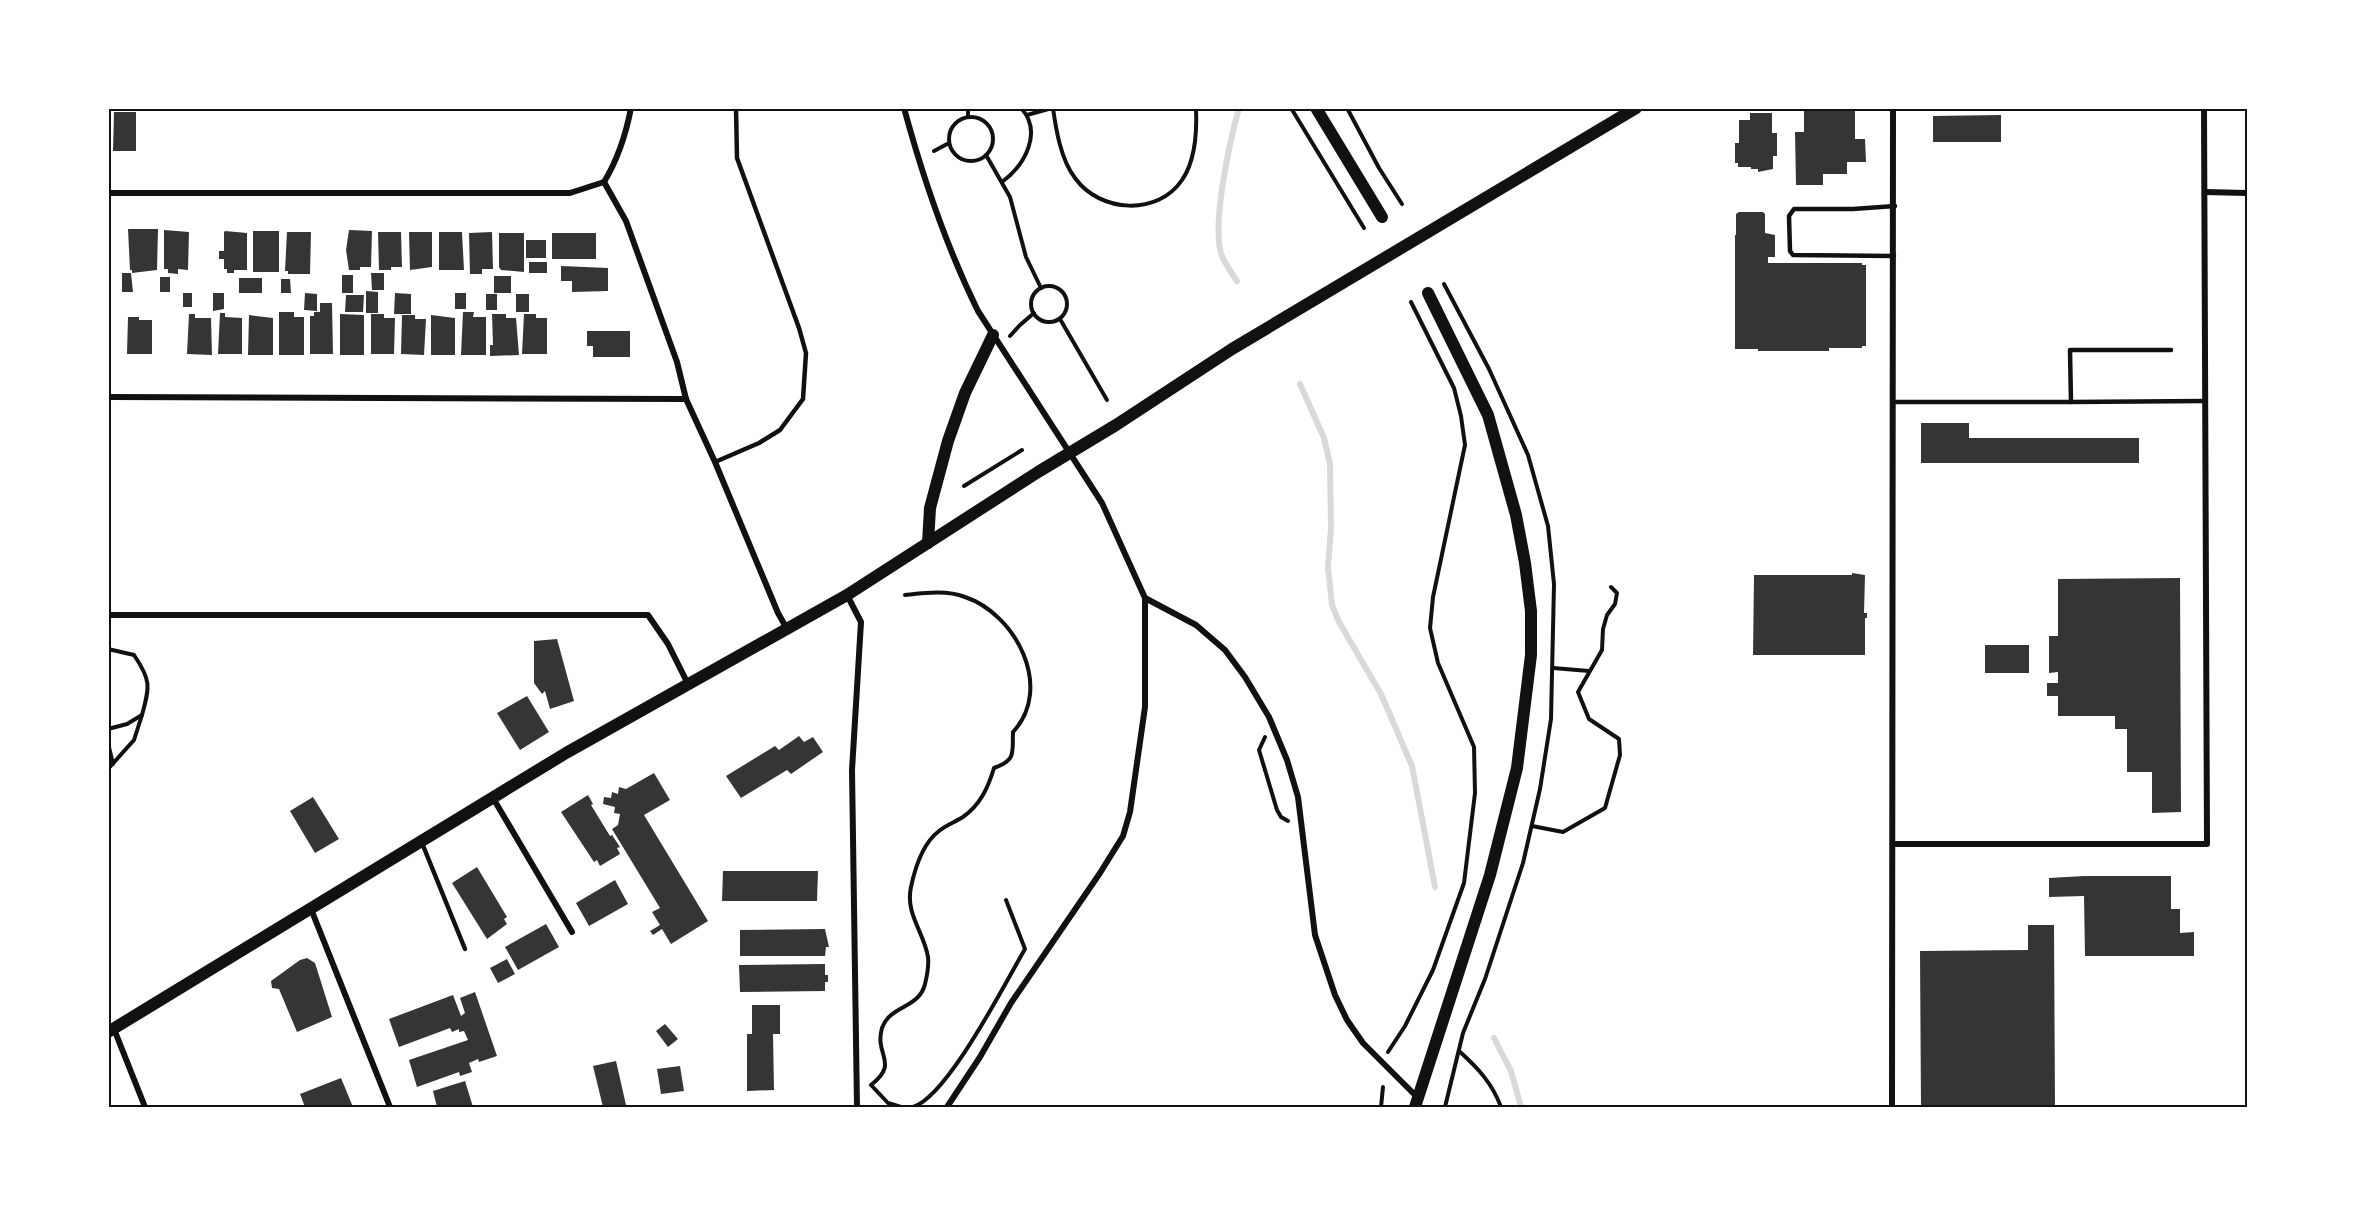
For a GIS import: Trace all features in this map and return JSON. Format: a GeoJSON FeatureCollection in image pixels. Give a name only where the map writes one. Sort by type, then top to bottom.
{"type":"FeatureCollection","features":[{"type":"Feature","properties":{"kind":"main road"},"geometry":{"type":"LineString","coordinates":[[1316,108],[1382,217]]}},
{"type":"Feature","properties":{"kind":"main road"},"geometry":{"type":"LineString","coordinates":[[111,1030],[566,753],[847,594],[1232,349],[1636,108]]}},
{"type":"Feature","properties":{"kind":"main road"},"geometry":{"type":"LineString","coordinates":[[1417,1102],[1490,875],[1517,768],[1531,655],[1531,611],[1525,563],[1516,515],[1488,415],[1428,293]]}},
{"type":"Feature","properties":{"kind":"main road"},"geometry":{"type":"LineString","coordinates":[[928,543],[930,508],[948,441],[965,393],[993,335]]}},
{"type":"Feature","properties":{"kind":"street"},"geometry":{"type":"LineString","coordinates":[[108,193],[570,193],[604,182],[614,166],[631,108]]}},
{"type":"Feature","properties":{"kind":"street"},"geometry":{"type":"LineString","coordinates":[[904,108],[922,174],[942,230],[969,293],[993,335],[1113,522],[1145,598],[1145,707],[1131,802],[1123,836],[1011,1003],[980,1057],[947,1107]]}},
{"type":"Feature","properties":{"kind":"street"},"geometry":{"type":"LineString","coordinates":[[1892,1107],[1895,206],[1893,108]]}},
{"type":"Feature","properties":{"kind":"street"},"geometry":{"type":"LineString","coordinates":[[1893,844],[2207,844],[2204,108]]}},
{"type":"Feature","properties":{"kind":"street"},"geometry":{"type":"LineString","coordinates":[[604,182],[626,221],[677,362],[686,399],[778,613],[787,629]]}},
{"type":"Feature","properties":{"kind":"street"},"geometry":{"type":"LineString","coordinates":[[2205,192],[2247,193]]}},
{"type":"Feature","properties":{"kind":"street"},"geometry":{"type":"LineString","coordinates":[[108,397],[686,399]]}},
{"type":"Feature","properties":{"kind":"street"},"geometry":{"type":"LineString","coordinates":[[847,594],[861,622],[852,770],[857,1107]]}},
{"type":"Feature","properties":{"kind":"street"},"geometry":{"type":"LineString","coordinates":[[1145,598],[1196,626],[1225,650],[1245,677],[1269,717],[1287,760],[1298,797],[1315,935],[1335,995],[1347,1020],[1363,1043],[1417,1102]]}},
{"type":"Feature","properties":{"kind":"street"},"geometry":{"type":"LineString","coordinates":[[108,615],[648,615],[668,644],[689,685]]}},
{"type":"Feature","properties":{"kind":"street"},"geometry":{"type":"LineString","coordinates":[[493,798],[572,932]]}},
{"type":"Feature","properties":{"kind":"street"},"geometry":{"type":"LineString","coordinates":[[311,909],[390,1107]]}},
{"type":"Feature","properties":{"kind":"street"},"geometry":{"type":"LineString","coordinates":[[111,1030],[145,1107]]}},
{"type":"Feature","properties":{"kind":"lane"},"geometry":{"type":"LineString","coordinates":[[715,462],[759,443],[780,430],[803,399],[807,376],[807,353],[799,328],[737,158],[736,108]]}},
{"type":"Feature","properties":{"kind":"lane"},"geometry":{"type":"LineString","coordinates":[[1894,256],[1793,255],[1790,250],[1789,216],[1794,209],[1895,206]]}},
{"type":"Feature","properties":{"kind":"lane"},"geometry":{"type":"LineString","coordinates":[[2071,402],[2070,350],[2172,350]]}},
{"type":"Feature","properties":{"kind":"lane"},"geometry":{"type":"LineString","coordinates":[[1894,402],[2205,401]]}},
{"type":"Feature","properties":{"kind":"lane"},"geometry":{"type":"LineString","coordinates":[[421,842],[465,949]]}},
{"type":"Feature","properties":{"kind":"path"},"geometry":{"type":"LineString","coordinates":[[968,117],[969,108]]}},
{"type":"Feature","properties":{"kind":"path"},"geometry":{"type":"LineString","coordinates":[[1002,182],[1013,174],[1026,156],[1032,138],[1028,115],[1020,108]]}},
{"type":"Feature","properties":{"kind":"path"},"geometry":{"type":"LineString","coordinates":[[1028,115],[1053,108],[1066,163],[1075,178],[1086,190],[1102,199],[1128,207],[1156,202],[1166,196],[1183,179],[1192,159],[1197,124],[1196,108]]}},
{"type":"Feature","properties":{"kind":"path"},"geometry":{"type":"LineString","coordinates":[[1291,108],[1364,228]]}},
{"type":"Feature","properties":{"kind":"path"},"geometry":{"type":"LineString","coordinates":[[1347,108],[1401,204]]}},
{"type":"Feature","properties":{"kind":"path"},"geometry":{"type":"LineString","coordinates":[[968,117],[982,119],[991,129],[993,143],[986,155],[980,159],[964,160],[958,156],[949,143],[951,129],[956,122],[968,117]]}},
{"type":"Feature","properties":{"kind":"path"},"geometry":{"type":"LineString","coordinates":[[934,151],[949,143]]}},
{"type":"Feature","properties":{"kind":"path"},"geometry":{"type":"LineString","coordinates":[[986,155],[1015,210],[1026,258],[1041,288]]}},
{"type":"Feature","properties":{"kind":"path"},"geometry":{"type":"LineString","coordinates":[[1053,286],[1063,292],[1066,298],[1067,309],[1060,319],[1054,322],[1042,321],[1031,308],[1033,296],[1041,288],[1053,286]]}},
{"type":"Feature","properties":{"kind":"path"},"geometry":{"type":"LineString","coordinates":[[1388,1052],[1405,1026],[1433,970],[1464,883],[1475,793],[1474,747],[1438,663],[1430,628],[1433,597],[1462,468],[1465,445],[1454,388],[1411,302]]}},
{"type":"Feature","properties":{"kind":"path"},"geometry":{"type":"LineString","coordinates":[[1010,336],[1034,313]]}},
{"type":"Feature","properties":{"kind":"path"},"geometry":{"type":"LineString","coordinates":[[1060,319],[1107,400]]}},
{"type":"Feature","properties":{"kind":"path"},"geometry":{"type":"LineString","coordinates":[[964,486],[1022,450]]}},
{"type":"Feature","properties":{"kind":"path"},"geometry":{"type":"LineString","coordinates":[[1532,826],[1563,832],[1605,808],[1620,755],[1619,739],[1590,719],[1578,692],[1602,650],[1603,629],[1607,615],[1615,604],[1617,593],[1611,587]]}},
{"type":"Feature","properties":{"kind":"path"},"geometry":{"type":"LineString","coordinates":[[901,1107],[888,1103],[871,1085],[882,1076],[886,1065],[880,1043],[883,1026],[892,1013],[915,1002],[924,987],[928,957],[911,912],[909,900],[913,879],[919,860],[934,835],[963,817],[976,805],[987,789],[994,768],[1007,762],[1011,757],[1014,744],[1013,732],[1025,715],[1029,684],[1027,661],[1020,644],[1011,631],[988,608],[954,594],[934,592],[905,595]]}},
{"type":"Feature","properties":{"kind":"path"},"geometry":{"type":"LineString","coordinates":[[108,649],[134,655],[146,671],[149,690],[134,740],[108,769]]}},
{"type":"Feature","properties":{"kind":"path"},"geometry":{"type":"LineString","coordinates":[[1553,668],[1589,671]]}},
{"type":"Feature","properties":{"kind":"path"},"geometry":{"type":"LineString","coordinates":[[108,729],[127,724],[142,715]]}},
{"type":"Feature","properties":{"kind":"path"},"geometry":{"type":"LineString","coordinates":[[1266,737],[1259,750],[1277,810],[1281,817],[1288,821]]}},
{"type":"Feature","properties":{"kind":"path"},"geometry":{"type":"LineString","coordinates":[[108,743],[113,764]]}},
{"type":"Feature","properties":{"kind":"path"},"geometry":{"type":"LineString","coordinates":[[913,1107],[931,1096],[945,1079],[986,1016],[1025,949],[1006,900]]}},
{"type":"Feature","properties":{"kind":"path"},"geometry":{"type":"LineString","coordinates":[[1459,1050],[1483,1073],[1495,1090],[1501,1107]]}},
{"type":"Feature","properties":{"kind":"path"},"geometry":{"type":"LineString","coordinates":[[1381,1107],[1383,1087]]}},
{"type":"Feature","properties":{"kind":"building"},"geometry":{"type":"Polygon","coordinates":[[[1804,108],[1855,108],[1855,139],[1865,139],[1866,162],[1847,162],[1847,174],[1823,174],[1823,185],[1796,185],[1795,132],[1804,132],[1804,108]]]}},
{"type":"Feature","properties":{"kind":"building"},"geometry":{"type":"Polygon","coordinates":[[[114,112],[136,112],[136,151],[113,151],[114,112]]]}},
{"type":"Feature","properties":{"kind":"building"},"geometry":{"type":"Polygon","coordinates":[[[1750,113],[1772,113],[1772,133],[1777,133],[1777,156],[1773,156],[1773,169],[1758,172],[1758,169],[1738,167],[1738,163],[1735,163],[1735,143],[1739,143],[1739,120],[1750,120],[1750,113]]]}},
{"type":"Feature","properties":{"kind":"building"},"geometry":{"type":"Polygon","coordinates":[[[2001,115],[2001,142],[1933,142],[1933,116],[2001,115]]]}},
{"type":"Feature","properties":{"kind":"building"},"geometry":{"type":"Polygon","coordinates":[[[1763,212],[1765,214],[1765,233],[1775,235],[1775,257],[1768,257],[1768,263],[1862,263],[1866,265],[1866,346],[1829,348],[1829,351],[1735,349],[1735,235],[1736,214],[1763,212]]]}},
{"type":"Feature","properties":{"kind":"building"},"geometry":{"type":"Polygon","coordinates":[[[128,229],[158,229],[157,270],[132,273],[128,229]]]}},
{"type":"Feature","properties":{"kind":"building"},"geometry":{"type":"Polygon","coordinates":[[[164,230],[189,232],[188,270],[178,269],[178,274],[168,273],[168,269],[164,269],[164,230]]]}},
{"type":"Feature","properties":{"kind":"building"},"geometry":{"type":"Polygon","coordinates":[[[349,230],[372,231],[371,267],[349,270],[346,250],[349,230]]]}},
{"type":"Feature","properties":{"kind":"building"},"geometry":{"type":"Polygon","coordinates":[[[225,231],[247,233],[247,270],[234,270],[234,273],[227,273],[227,269],[224,269],[224,259],[219,259],[219,251],[224,251],[225,231]]]}},
{"type":"Feature","properties":{"kind":"building"},"geometry":{"type":"Polygon","coordinates":[[[253,231],[279,231],[279,272],[253,272],[253,231]]]}},
{"type":"Feature","properties":{"kind":"building"},"geometry":{"type":"Polygon","coordinates":[[[287,232],[311,232],[310,274],[288,274],[288,271],[285,271],[287,232]]]}},
{"type":"Feature","properties":{"kind":"building"},"geometry":{"type":"Polygon","coordinates":[[[378,232],[401,232],[402,267],[379,270],[378,232]]]}},
{"type":"Feature","properties":{"kind":"building"},"geometry":{"type":"Polygon","coordinates":[[[409,232],[432,232],[432,267],[410,270],[409,232]]]}},
{"type":"Feature","properties":{"kind":"building"},"geometry":{"type":"Polygon","coordinates":[[[439,232],[462,232],[464,270],[439,270],[439,232]]]}},
{"type":"Feature","properties":{"kind":"building"},"geometry":{"type":"Polygon","coordinates":[[[492,232],[493,269],[482,269],[482,274],[470,274],[469,233],[492,232]]]}},
{"type":"Feature","properties":{"kind":"building"},"geometry":{"type":"Polygon","coordinates":[[[499,233],[524,233],[524,272],[501,270],[499,267],[499,233]]]}},
{"type":"Feature","properties":{"kind":"building"},"geometry":{"type":"Polygon","coordinates":[[[552,233],[596,233],[596,259],[552,259],[552,233]]]}},
{"type":"Feature","properties":{"kind":"building"},"geometry":{"type":"Polygon","coordinates":[[[526,240],[546,240],[546,258],[526,258],[526,240]]]}},
{"type":"Feature","properties":{"kind":"building"},"geometry":{"type":"Polygon","coordinates":[[[529,262],[547,262],[547,273],[529,273],[529,262]]]}},
{"type":"Feature","properties":{"kind":"building"},"geometry":{"type":"Polygon","coordinates":[[[561,266],[608,268],[608,291],[572,292],[572,281],[561,281],[561,266]]]}},
{"type":"Feature","properties":{"kind":"building"},"geometry":{"type":"Polygon","coordinates":[[[122,273],[131,273],[133,292],[122,292],[122,273]]]}},
{"type":"Feature","properties":{"kind":"building"},"geometry":{"type":"Polygon","coordinates":[[[371,273],[384,273],[384,290],[372,290],[371,273]]]}},
{"type":"Feature","properties":{"kind":"building"},"geometry":{"type":"Polygon","coordinates":[[[342,275],[353,275],[353,293],[342,293],[342,275]]]}},
{"type":"Feature","properties":{"kind":"building"},"geometry":{"type":"Polygon","coordinates":[[[494,276],[511,276],[511,293],[494,293],[494,276]]]}},
{"type":"Feature","properties":{"kind":"building"},"geometry":{"type":"Polygon","coordinates":[[[160,277],[170,277],[170,292],[160,292],[160,277]]]}},
{"type":"Feature","properties":{"kind":"building"},"geometry":{"type":"Polygon","coordinates":[[[239,278],[262,278],[262,293],[239,293],[239,278]]]}},
{"type":"Feature","properties":{"kind":"building"},"geometry":{"type":"Polygon","coordinates":[[[281,279],[290,279],[291,293],[281,293],[281,279]]]}},
{"type":"Feature","properties":{"kind":"building"},"geometry":{"type":"Polygon","coordinates":[[[366,291],[378,292],[378,313],[366,313],[366,291]]]}},
{"type":"Feature","properties":{"kind":"building"},"geometry":{"type":"Polygon","coordinates":[[[183,293],[192,293],[192,307],[183,307],[183,293]]]}},
{"type":"Feature","properties":{"kind":"building"},"geometry":{"type":"Polygon","coordinates":[[[213,293],[224,293],[224,309],[213,311],[213,293]]]}},
{"type":"Feature","properties":{"kind":"building"},"geometry":{"type":"Polygon","coordinates":[[[305,293],[317,294],[317,311],[304,310],[305,293]]]}},
{"type":"Feature","properties":{"kind":"building"},"geometry":{"type":"Polygon","coordinates":[[[395,293],[411,294],[411,314],[394,314],[395,293]]]}},
{"type":"Feature","properties":{"kind":"building"},"geometry":{"type":"Polygon","coordinates":[[[455,293],[466,293],[466,309],[455,309],[455,293]]]}},
{"type":"Feature","properties":{"kind":"building"},"geometry":{"type":"Polygon","coordinates":[[[486,294],[497,294],[497,310],[486,310],[486,294]]]}},
{"type":"Feature","properties":{"kind":"building"},"geometry":{"type":"Polygon","coordinates":[[[516,294],[529,294],[529,312],[516,312],[516,294]]]}},
{"type":"Feature","properties":{"kind":"building"},"geometry":{"type":"Polygon","coordinates":[[[346,295],[364,295],[363,312],[345,312],[346,295]]]}},
{"type":"Feature","properties":{"kind":"building"},"geometry":{"type":"Polygon","coordinates":[[[320,303],[332,303],[333,354],[310,354],[310,316],[314,316],[314,312],[320,312],[320,303]]]}},
{"type":"Feature","properties":{"kind":"building"},"geometry":{"type":"Polygon","coordinates":[[[279,312],[294,312],[294,317],[304,317],[304,355],[279,355],[279,312]]]}},
{"type":"Feature","properties":{"kind":"building"},"geometry":{"type":"Polygon","coordinates":[[[463,312],[474,312],[473,317],[486,317],[486,355],[461,355],[463,312]]]}},
{"type":"Feature","properties":{"kind":"building"},"geometry":{"type":"Polygon","coordinates":[[[220,313],[225,313],[225,317],[242,318],[242,354],[218,354],[220,313]]]}},
{"type":"Feature","properties":{"kind":"building"},"geometry":{"type":"Polygon","coordinates":[[[189,314],[195,314],[195,318],[211,318],[212,355],[187,354],[189,314]]]}},
{"type":"Feature","properties":{"kind":"building"},"geometry":{"type":"Polygon","coordinates":[[[340,314],[364,315],[364,355],[340,355],[340,314]]]}},
{"type":"Feature","properties":{"kind":"building"},"geometry":{"type":"Polygon","coordinates":[[[371,314],[384,314],[384,318],[395,318],[394,354],[371,354],[371,314]]]}},
{"type":"Feature","properties":{"kind":"building"},"geometry":{"type":"Polygon","coordinates":[[[492,314],[506,314],[506,318],[516,318],[519,355],[490,356],[490,345],[493,345],[492,314]]]}},
{"type":"Feature","properties":{"kind":"building"},"geometry":{"type":"Polygon","coordinates":[[[524,314],[536,314],[536,318],[547,318],[547,354],[522,354],[524,314]]]}},
{"type":"Feature","properties":{"kind":"building"},"geometry":{"type":"Polygon","coordinates":[[[249,315],[273,318],[273,355],[248,355],[249,315]]]}},
{"type":"Feature","properties":{"kind":"building"},"geometry":{"type":"Polygon","coordinates":[[[402,315],[415,315],[415,319],[426,319],[424,355],[401,354],[402,315]]]}},
{"type":"Feature","properties":{"kind":"building"},"geometry":{"type":"Polygon","coordinates":[[[431,315],[455,318],[455,355],[431,355],[431,315]]]}},
{"type":"Feature","properties":{"kind":"building"},"geometry":{"type":"Polygon","coordinates":[[[128,317],[152,320],[152,354],[127,354],[128,317]]]}},
{"type":"Feature","properties":{"kind":"building"},"geometry":{"type":"Polygon","coordinates":[[[587,331],[630,331],[630,357],[593,357],[593,346],[587,346],[587,331]]]}},
{"type":"Feature","properties":{"kind":"building"},"geometry":{"type":"Polygon","coordinates":[[[1921,423],[1969,423],[1969,438],[2139,438],[2139,463],[1921,463],[1921,423]]]}},
{"type":"Feature","properties":{"kind":"building"},"geometry":{"type":"Polygon","coordinates":[[[1852,573],[1865,575],[1864,613],[1867,613],[1867,618],[1865,618],[1865,655],[1753,655],[1754,575],[1852,575],[1852,573]]]}},
{"type":"Feature","properties":{"kind":"building"},"geometry":{"type":"Polygon","coordinates":[[[2180,578],[2181,812],[2152,813],[2152,772],[2127,772],[2127,729],[2115,729],[2115,716],[2058,716],[2058,696],[2047,696],[2047,683],[2058,683],[2058,672],[2049,673],[2049,636],[2058,636],[2058,579],[2180,578]]]}},
{"type":"Feature","properties":{"kind":"building"},"geometry":{"type":"Polygon","coordinates":[[[557,639],[574,701],[550,709],[545,691],[542,694],[534,683],[534,641],[557,639]]]}},
{"type":"Feature","properties":{"kind":"building"},"geometry":{"type":"Polygon","coordinates":[[[1985,645],[2029,645],[2029,673],[1985,673],[1985,645]]]}},
{"type":"Feature","properties":{"kind":"building"},"geometry":{"type":"Polygon","coordinates":[[[527,696],[549,732],[520,750],[497,713],[527,696]]]}},
{"type":"Feature","properties":{"kind":"building"},"geometry":{"type":"Polygon","coordinates":[[[799,736],[804,742],[813,737],[823,752],[791,774],[787,770],[741,798],[726,776],[775,746],[779,750],[799,736]]]}},
{"type":"Feature","properties":{"kind":"building"},"geometry":{"type":"Polygon","coordinates":[[[654,773],[670,800],[644,815],[708,921],[671,944],[662,929],[653,935],[650,931],[660,925],[652,912],[660,908],[612,829],[618,825],[620,814],[614,813],[615,807],[603,804],[604,797],[611,798],[612,792],[618,794],[619,787],[626,789],[654,773]]]}},
{"type":"Feature","properties":{"kind":"building"},"geometry":{"type":"Polygon","coordinates":[[[588,795],[593,804],[591,805],[610,836],[612,835],[620,847],[617,848],[620,854],[600,866],[597,860],[594,862],[561,812],[588,795]]]}},
{"type":"Feature","properties":{"kind":"building"},"geometry":{"type":"Polygon","coordinates":[[[313,797],[339,839],[315,853],[290,811],[313,797]]]}},
{"type":"Feature","properties":{"kind":"building"},"geometry":{"type":"Polygon","coordinates":[[[477,867],[507,917],[504,919],[507,924],[487,939],[452,883],[477,867]]]}},
{"type":"Feature","properties":{"kind":"building"},"geometry":{"type":"Polygon","coordinates":[[[723,871],[818,871],[817,901],[722,901],[723,871]]]}},
{"type":"Feature","properties":{"kind":"building"},"geometry":{"type":"Polygon","coordinates":[[[2171,876],[2171,909],[2180,909],[2180,933],[2194,932],[2194,956],[2085,956],[2084,896],[2049,897],[2049,878],[2171,876]]]}},
{"type":"Feature","properties":{"kind":"building"},"geometry":{"type":"Polygon","coordinates":[[[615,880],[628,904],[589,926],[576,903],[615,880]]]}},
{"type":"Feature","properties":{"kind":"building"},"geometry":{"type":"Polygon","coordinates":[[[546,924],[559,947],[518,970],[505,947],[546,924]]]}},
{"type":"Feature","properties":{"kind":"building"},"geometry":{"type":"Polygon","coordinates":[[[2028,925],[2054,925],[2055,1107],[1921,1107],[1920,951],[2028,950],[2028,925]]]}},
{"type":"Feature","properties":{"kind":"building"},"geometry":{"type":"Polygon","coordinates":[[[825,929],[829,947],[826,947],[825,956],[740,956],[740,930],[825,929]]]}},
{"type":"Feature","properties":{"kind":"building"},"geometry":{"type":"Polygon","coordinates":[[[307,958],[315,963],[332,1017],[297,1032],[279,989],[272,988],[271,981],[300,960],[307,958]]]}},
{"type":"Feature","properties":{"kind":"building"},"geometry":{"type":"Polygon","coordinates":[[[507,959],[515,974],[498,983],[490,968],[507,959]]]}},
{"type":"Feature","properties":{"kind":"building"},"geometry":{"type":"Polygon","coordinates":[[[825,964],[825,975],[828,975],[828,982],[825,982],[825,991],[740,992],[739,965],[825,964]]]}},
{"type":"Feature","properties":{"kind":"building"},"geometry":{"type":"Polygon","coordinates":[[[475,992],[497,1056],[469,1063],[472,1072],[460,1076],[459,1072],[417,1087],[409,1060],[468,1040],[464,1031],[459,1032],[459,1029],[452,1032],[450,1028],[399,1047],[389,1019],[453,995],[461,1016],[465,1013],[460,998],[475,992]]]}},
{"type":"Feature","properties":{"kind":"building"},"geometry":{"type":"Polygon","coordinates":[[[752,1005],[780,1005],[780,1034],[773,1034],[774,1090],[747,1091],[747,1034],[752,1034],[752,1005]]]}},
{"type":"Feature","properties":{"kind":"building"},"geometry":{"type":"Polygon","coordinates":[[[665,1024],[678,1039],[668,1047],[656,1031],[665,1024]]]}},
{"type":"Feature","properties":{"kind":"building"},"geometry":{"type":"Polygon","coordinates":[[[616,1061],[626,1105],[603,1107],[593,1066],[616,1061]]]}},
{"type":"Feature","properties":{"kind":"building"},"geometry":{"type":"Polygon","coordinates":[[[680,1066],[684,1091],[661,1094],[657,1069],[680,1066]]]}},
{"type":"Feature","properties":{"kind":"building"},"geometry":{"type":"Polygon","coordinates":[[[341,1078],[353,1107],[305,1107],[300,1094],[341,1078]]]}},
{"type":"Feature","properties":{"kind":"building"},"geometry":{"type":"Polygon","coordinates":[[[465,1081],[473,1107],[449,1107],[448,1105],[437,1107],[433,1091],[465,1081]]]}},
{"type":"Feature","properties":{"kind":"waterway"},"geometry":{"type":"LineString","coordinates":[[1237,281],[1221,253],[1219,222],[1227,160],[1239,108]]}},
{"type":"Feature","properties":{"kind":"waterway"},"geometry":{"type":"LineString","coordinates":[[1300,384],[1324,438],[1330,464],[1331,528],[1328,567],[1332,605],[1339,622],[1381,694],[1412,766],[1435,887]]}},
{"type":"Feature","properties":{"kind":"waterway"},"geometry":{"type":"LineString","coordinates":[[1494,1038],[1511,1071],[1521,1107]]}}]}
